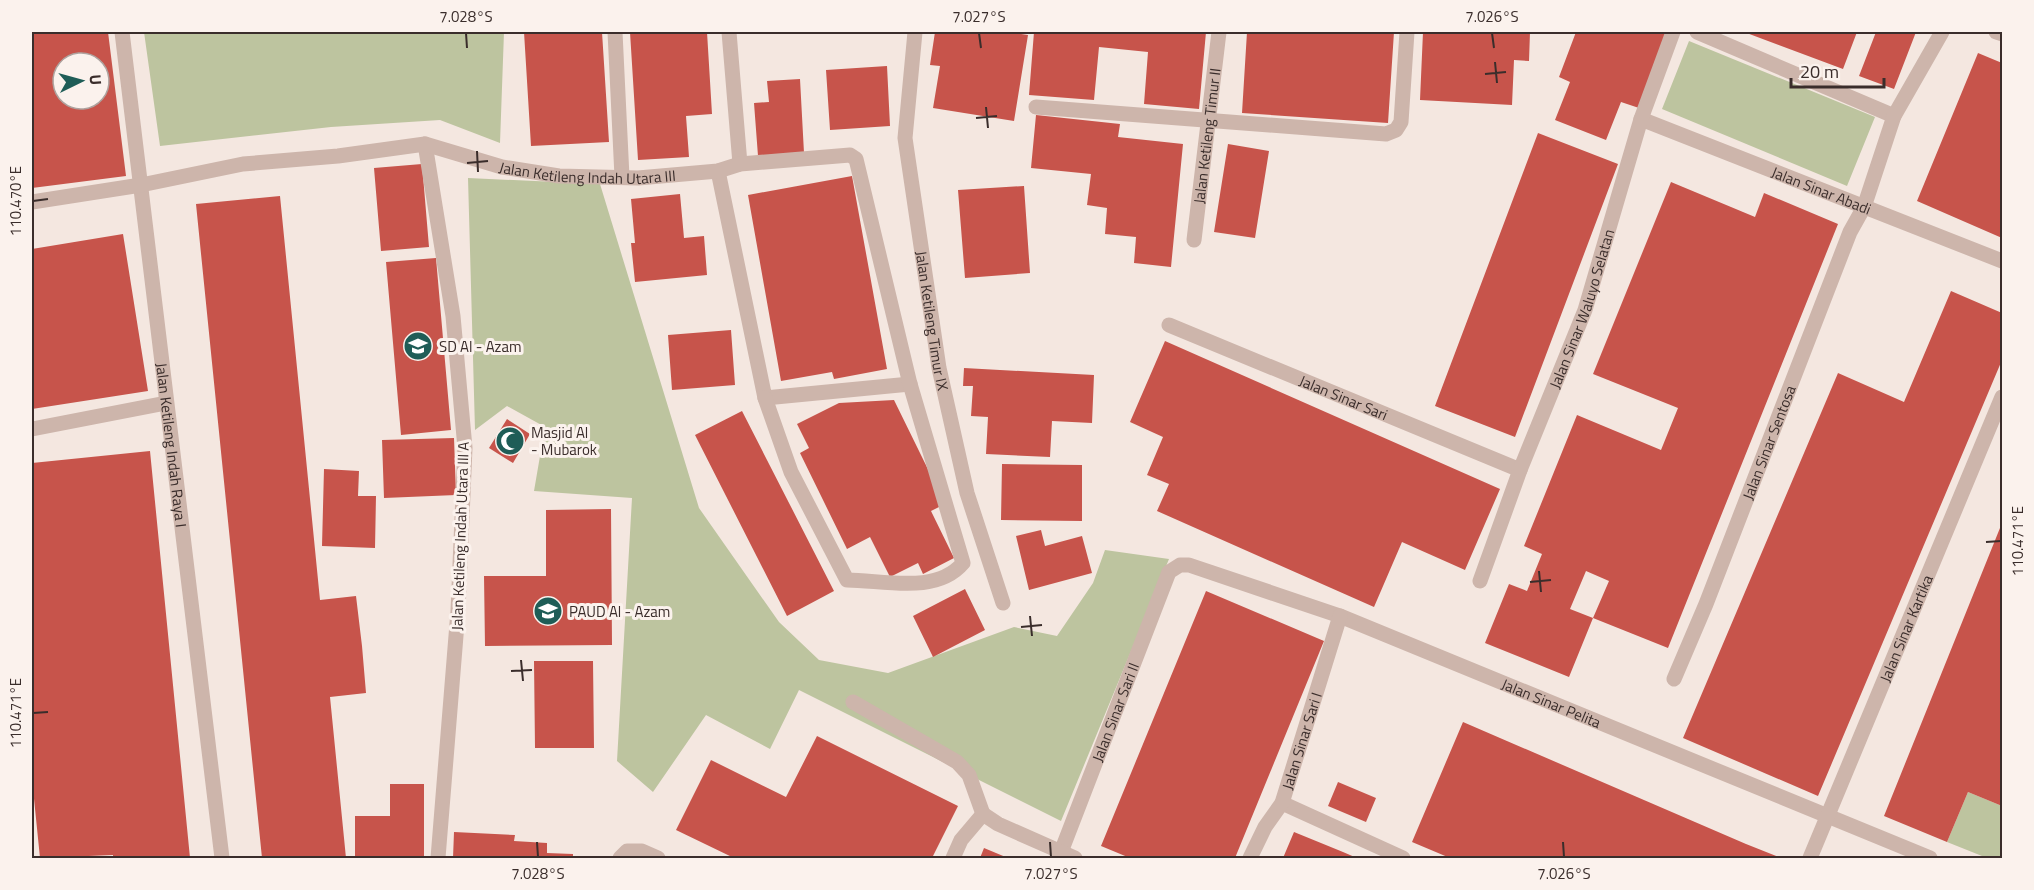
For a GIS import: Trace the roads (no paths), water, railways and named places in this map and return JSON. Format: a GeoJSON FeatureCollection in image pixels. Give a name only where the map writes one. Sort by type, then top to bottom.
{"type":"FeatureCollection","features":[{"type":"Feature","properties":{"kind":"street","name":"Jalan Ketileng Indah Raya I"},"geometry":{"type":"LineString","coordinates":[[122,32],[222,858]]}},
{"type":"Feature","properties":{"kind":"street"},"geometry":{"type":"LineString","coordinates":[[615,32],[622,177]]}},
{"type":"Feature","properties":{"kind":"street"},"geometry":{"type":"LineString","coordinates":[[729,32],[740,164]]}},
{"type":"Feature","properties":{"kind":"street","name":"Jalan Ketileng Timur IX"},"geometry":{"type":"LineString","coordinates":[[915,32],[905,138],[939,368],[967,493],[1004,603]]}},
{"type":"Feature","properties":{"kind":"street","name":"Jalan Ketileng Timur II"},"geometry":{"type":"LineString","coordinates":[[1194,240],[1219,32]]}},
{"type":"Feature","properties":{"kind":"street"},"geometry":{"type":"LineString","coordinates":[[1036,107],[1386,134],[1396,130],[1401,122],[1407,32]]}},
{"type":"Feature","properties":{"kind":"street","name":"Jalan Sinar Waluyo Selatan"},"geometry":{"type":"LineString","coordinates":[[1480,581],[1520,470],[1585,310],[1641,119],[1673,32]]}},
{"type":"Feature","properties":{"kind":"street"},"geometry":{"type":"LineString","coordinates":[[1697,32],[1894,116]]}},
{"type":"Feature","properties":{"kind":"street","name":"Jalan Sinar Sentosa"},"geometry":{"type":"LineString","coordinates":[[1674,679],[1707,604],[1851,232],[1864,207],[1894,116],[1942,32]]}},
{"type":"Feature","properties":{"kind":"street"},"geometry":{"type":"LineString","coordinates":[[1996,32],[2002,34]]}},
{"type":"Feature","properties":{"kind":"street","name":"Jalan Sinar Abadi"},"geometry":{"type":"LineString","coordinates":[[1641,119],[2002,261]]}},
{"type":"Feature","properties":{"kind":"street","name":"Jalan Ketileng Indah Utara III"},"geometry":{"type":"LineString","coordinates":[[32,201],[141,184],[243,164],[338,156],[425,144],[501,167],[559,176],[622,177],[718,171],[740,164],[850,155],[856,159],[910,384]]}},
{"type":"Feature","properties":{"kind":"street","name":"Jalan Ketileng Indah Utara III A"},"geometry":{"type":"LineString","coordinates":[[425,144],[453,316],[465,448],[458,611],[438,858]]}},
{"type":"Feature","properties":{"kind":"street"},"geometry":{"type":"LineString","coordinates":[[718,171],[765,398],[791,472],[846,580],[899,584],[934,580],[955,573],[963,563],[910,384],[765,398]]}},
{"type":"Feature","properties":{"kind":"street","name":"Jalan Sinar Sari"},"geometry":{"type":"LineString","coordinates":[[1169,325],[1520,470]]}},
{"type":"Feature","properties":{"kind":"street","name":"Jalan Sinar Kartika"},"geometry":{"type":"LineString","coordinates":[[1810,858],[2002,397]]}},
{"type":"Feature","properties":{"kind":"street"},"geometry":{"type":"LineString","coordinates":[[32,429],[166,403]]}},
{"type":"Feature","properties":{"kind":"street","name":"Jalan Sinar Pelita"},"geometry":{"type":"LineString","coordinates":[[1169,572],[1180,565],[1189,565],[1340,616],[1930,858]]}},
{"type":"Feature","properties":{"kind":"street","name":"Jalan Sinar Sari II"},"geometry":{"type":"LineString","coordinates":[[1068,855],[1169,572]]}},
{"type":"Feature","properties":{"kind":"street","name":"Jalan Sinar Sari I"},"geometry":{"type":"LineString","coordinates":[[1250,858],[1265,828],[1282,803],[1340,616]]}},
{"type":"Feature","properties":{"kind":"street"},"geometry":{"type":"LineString","coordinates":[[853,702],[957,762],[969,775],[983,814],[998,824],[1068,855]]}},
{"type":"Feature","properties":{"kind":"street"},"geometry":{"type":"LineString","coordinates":[[1282,803],[1403,858]]}},
{"type":"Feature","properties":{"kind":"street"},"geometry":{"type":"LineString","coordinates":[[953,858],[961,840],[983,814]]}},
{"type":"Feature","properties":{"kind":"street"},"geometry":{"type":"LineString","coordinates":[[620,858],[627,852],[642,851],[658,858]]}},
{"type":"Feature","properties":{"kind":"place","name":"SD Al - Azam"},"geometry":{"type":"Point","coordinates":[418,346]}},
{"type":"Feature","properties":{"kind":"place","name":"Masjid Al - Mubarok"},"geometry":{"type":"Point","coordinates":[510,441]}},
{"type":"Feature","properties":{"kind":"place","name":"PAUD Al - Azam"},"geometry":{"type":"Point","coordinates":[548,611]}}]}
